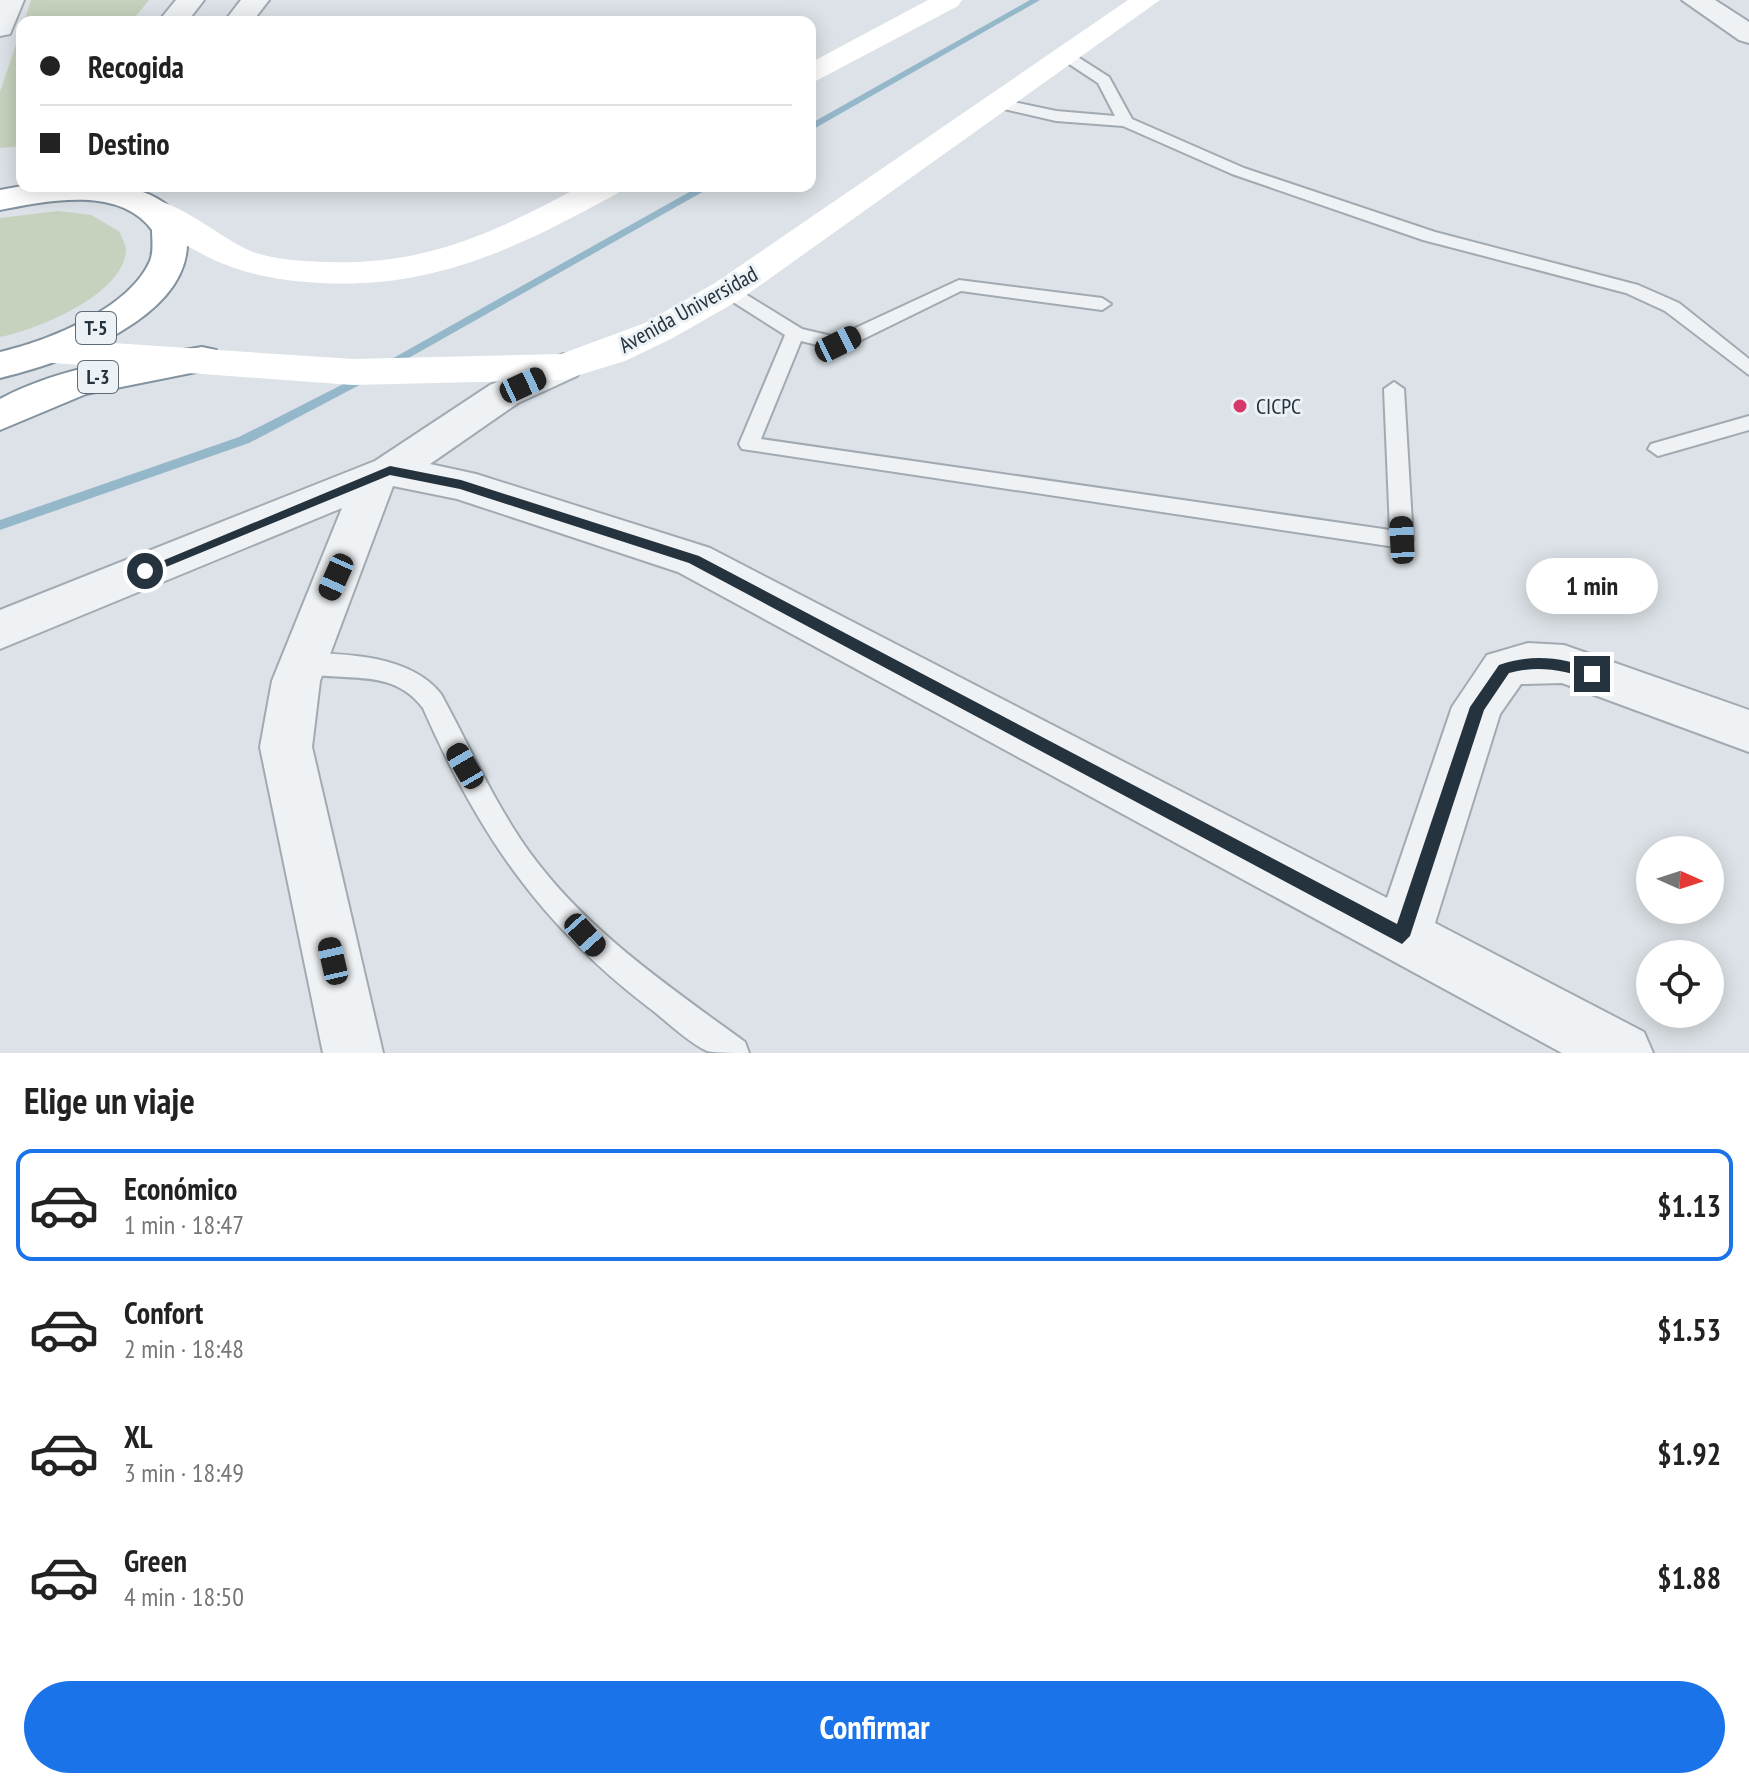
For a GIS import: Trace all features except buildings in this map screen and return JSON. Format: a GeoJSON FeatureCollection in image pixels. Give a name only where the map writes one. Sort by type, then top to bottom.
{"type":"FeatureCollection","features":[{"type":"Feature","properties":{"kind":"main road"},"geometry":{"type":"LineString","coordinates":[[816,72],[948,0]]}},
{"type":"Feature","properties":{"kind":"main road","name":"Avenida Universidad"},"geometry":{"type":"LineString","coordinates":[[29,358],[202,359],[353,372],[441,372],[563,367],[611,352],[658,331],[728,291],[1146,0]]}},
{"type":"Feature","properties":{"kind":"main road"},"geometry":{"type":"LineString","coordinates":[[8,194],[32,192]]}},
{"type":"Feature","properties":{"kind":"main road"},"geometry":{"type":"LineString","coordinates":[[116,192],[151,207],[232,256],[279,269],[366,275],[446,263],[507,240],[595,192]]}},
{"type":"Feature","properties":{"kind":"main road","name":"T-5"},"geometry":{"type":"LineString","coordinates":[[0,381],[29,358],[109,322],[148,290],[169,258],[169,229],[151,207]]}},
{"type":"Feature","properties":{"kind":"main road","name":"L-3"},"geometry":{"type":"LineString","coordinates":[[0,416],[51,390],[85,379],[202,359]]}},
{"type":"Feature","properties":{"kind":"street"},"geometry":{"type":"LineString","coordinates":[[0,28],[10,0]]}},
{"type":"Feature","properties":{"kind":"street"},"geometry":{"type":"LineString","coordinates":[[177,16],[190,0]]}},
{"type":"Feature","properties":{"kind":"street"},"geometry":{"type":"LineString","coordinates":[[243,16],[255,0]]}},
{"type":"Feature","properties":{"kind":"street"},"geometry":{"type":"LineString","coordinates":[[1696,0],[1749,34]]}},
{"type":"Feature","properties":{"kind":"street"},"geometry":{"type":"LineString","coordinates":[[0,630],[383,473],[504,394],[563,367]]}},
{"type":"Feature","properties":{"kind":"street"},"geometry":{"type":"LineString","coordinates":[[353,1053],[286,747],[296,681],[383,473]]}},
{"type":"Feature","properties":{"kind":"street"},"geometry":{"type":"LineString","coordinates":[[383,473],[461,485],[694,560],[1623,1053]]}},
{"type":"Feature","properties":{"kind":"street"},"geometry":{"type":"LineString","coordinates":[[1402,936],[1477,707],[1504,669],[1528,662],[1564,664],[1749,731]]}},
{"type":"Feature","properties":{"kind":"lane"},"geometry":{"type":"LineString","coordinates":[[1065,55],[1104,80],[1126,122]]}},
{"type":"Feature","properties":{"kind":"lane"},"geometry":{"type":"LineString","coordinates":[[1000,104],[1056,116],[1126,122],[1238,171],[1429,236],[1632,289],[1672,307],[1749,369]]}},
{"type":"Feature","properties":{"kind":"lane"},"geometry":{"type":"LineString","coordinates":[[728,291],[795,333],[838,344],[959,285],[1102,304]]}},
{"type":"Feature","properties":{"kind":"lane"},"geometry":{"type":"LineString","coordinates":[[795,333],[749,444],[1402,540],[1394,389]]}},
{"type":"Feature","properties":{"kind":"lane"},"geometry":{"type":"LineString","coordinates":[[1658,449],[1749,423]]}},
{"type":"Feature","properties":{"kind":"lane"},"geometry":{"type":"LineString","coordinates":[[303,663],[346,662],[405,679],[429,697],[451,742],[531,876],[603,955],[734,1053]]}},
{"type":"Feature","properties":{"kind":"green space"},"geometry":{"type":"Polygon","coordinates":[[[31,0],[149,0],[136,16],[26,16],[31,0]]]}},
{"type":"Feature","properties":{"kind":"green space"},"geometry":{"type":"Polygon","coordinates":[[[16,45],[16,147],[0,148],[0,92],[16,45]]]}},
{"type":"Feature","properties":{"kind":"green space"},"geometry":{"type":"Polygon","coordinates":[[[58,211],[91,215],[120,232],[126,250],[121,266],[111,282],[76,308],[35,327],[0,337],[0,218],[58,211]]]}},
{"type":"Feature","properties":{"kind":"waterway"},"geometry":{"type":"LineString","coordinates":[[816,125],[1036,0]]}},
{"type":"Feature","properties":{"kind":"waterway"},"geometry":{"type":"LineString","coordinates":[[387,365],[697,192]]}},
{"type":"Feature","properties":{"kind":"waterway"},"geometry":{"type":"LineString","coordinates":[[0,525],[244,440],[365,377]]}},
{"type":"Feature","properties":{"kind":"place","name":"CICPC"},"geometry":{"type":"Point","coordinates":[1240,406]}},
{"type":"Feature","properties":{"kind":"route"},"geometry":{"type":"LineString","coordinates":[[145,571],[390,471],[461,485],[694,560],[1402,936],[1477,707],[1504,669],[1528,662],[1564,664],[1592,674]]}}]}
